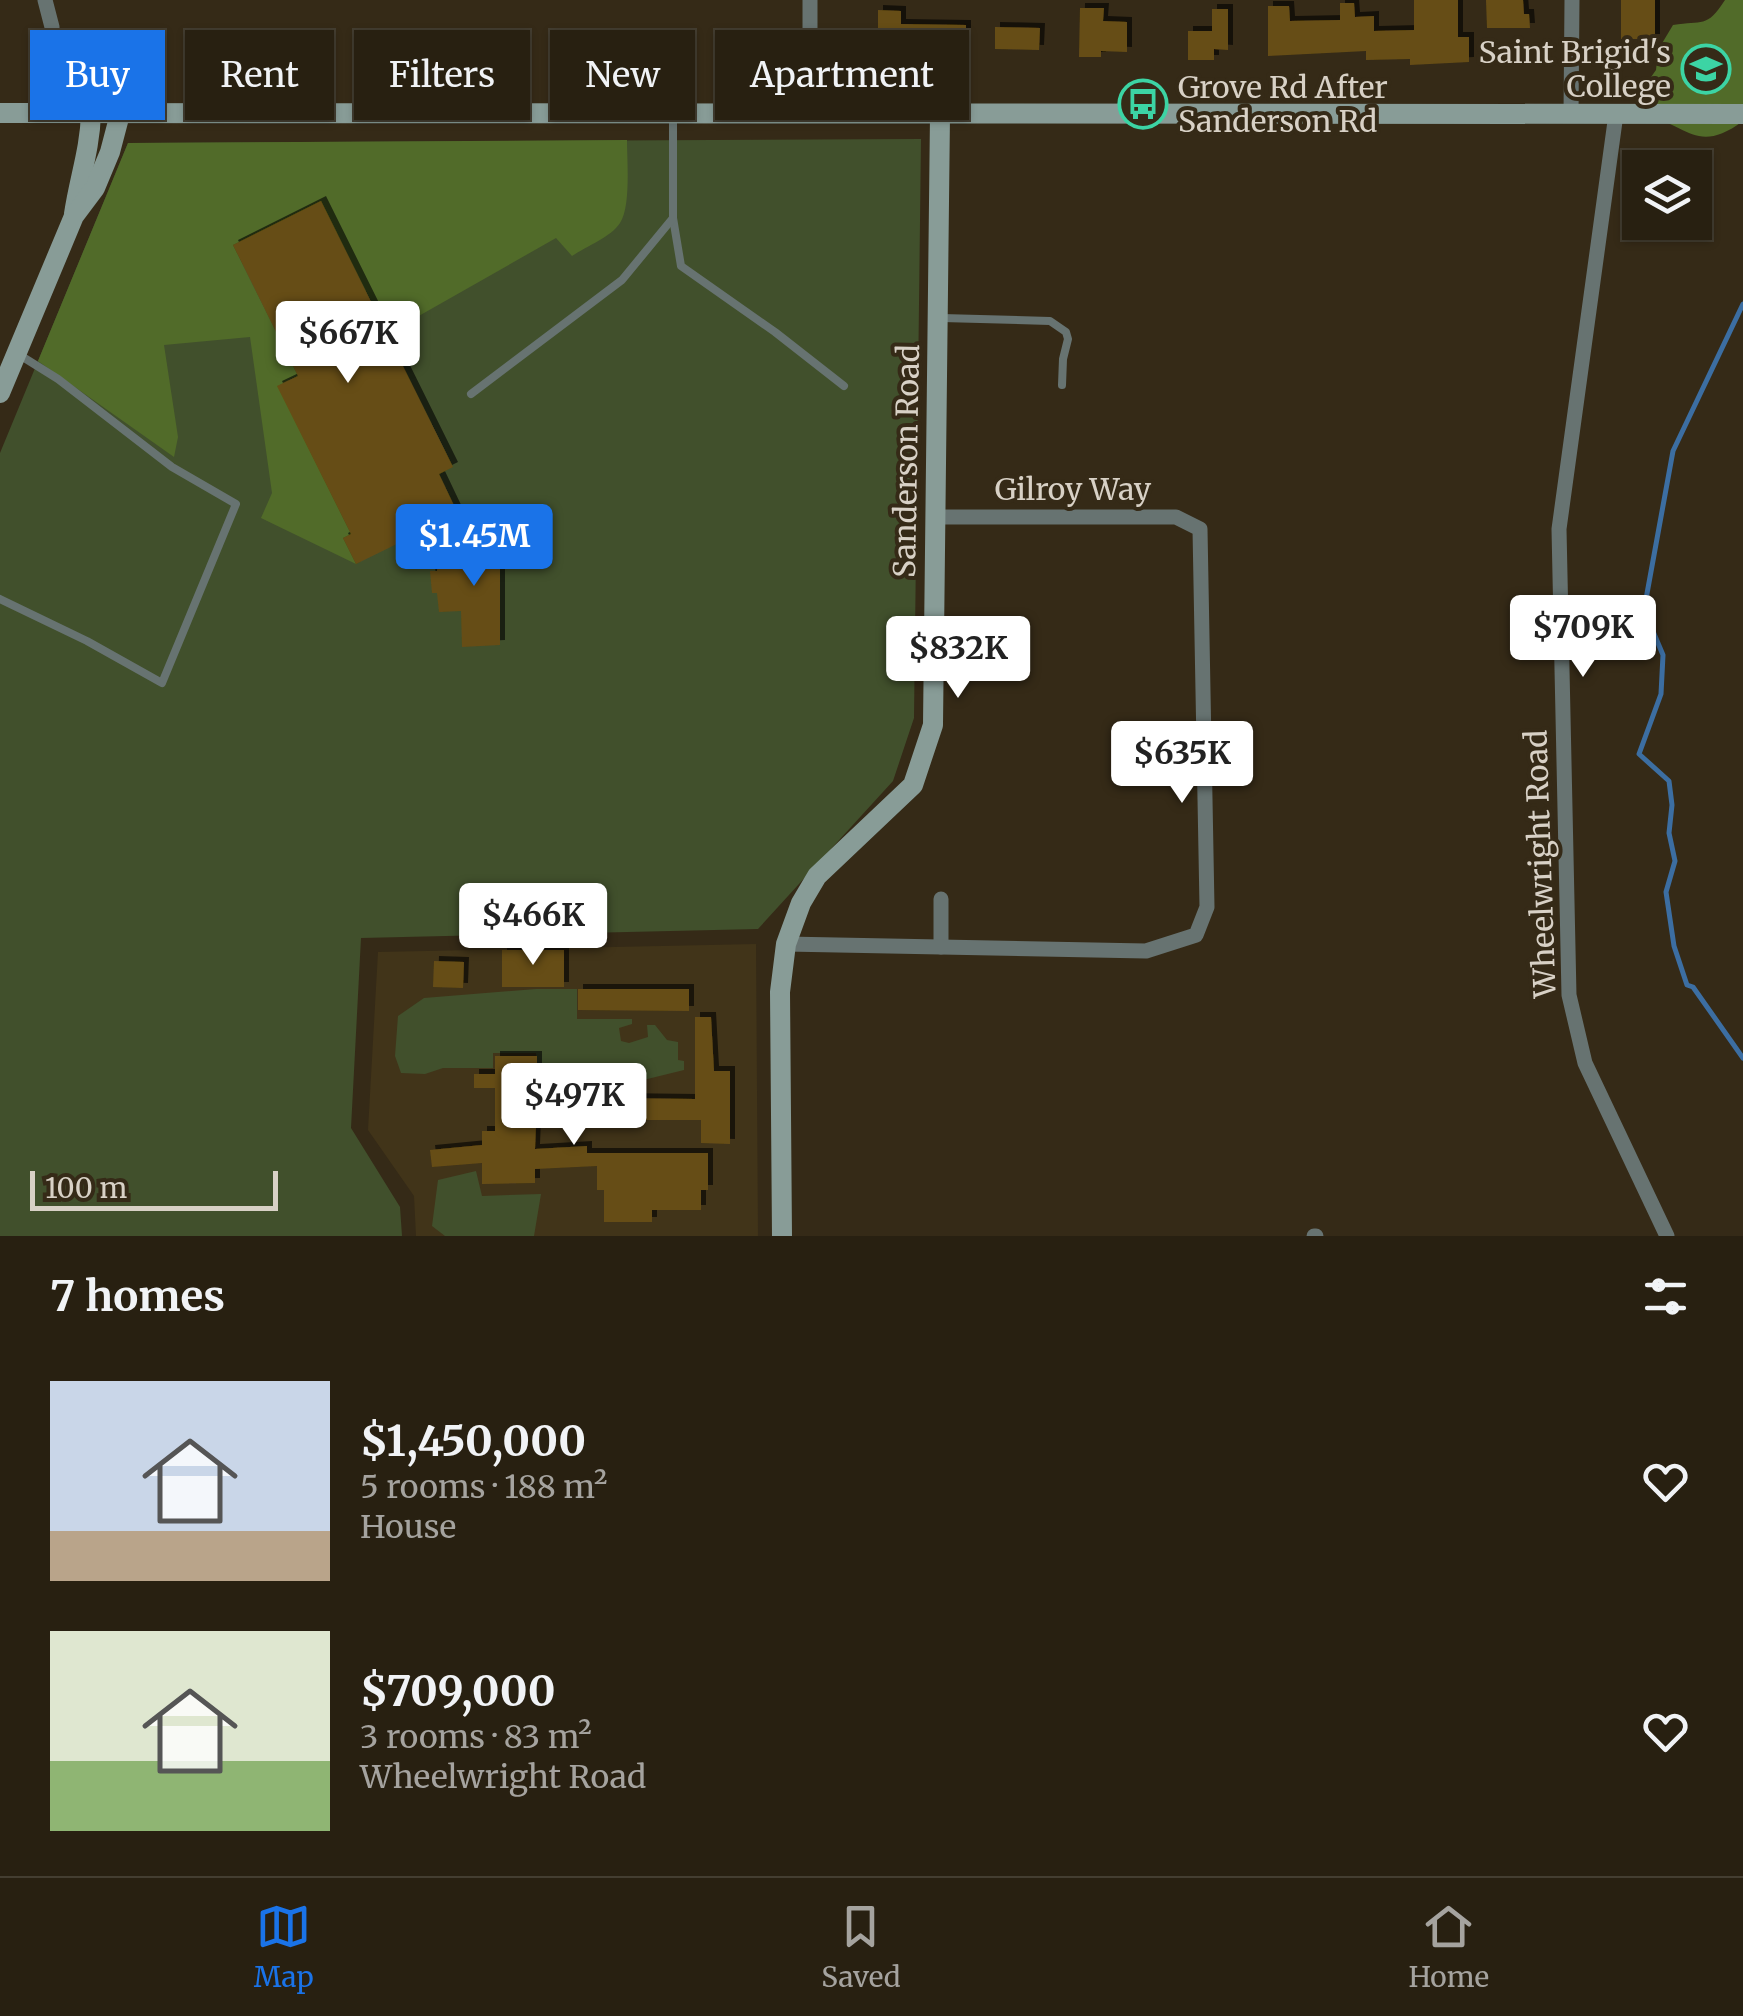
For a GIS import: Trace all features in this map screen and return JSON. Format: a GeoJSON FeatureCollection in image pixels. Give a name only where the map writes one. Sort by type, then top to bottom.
{"type":"FeatureCollection","features":[{"type":"Feature","properties":{"kind":"street"},"geometry":{"type":"LineString","coordinates":[[45,0],[52,30]]}},
{"type":"Feature","properties":{"kind":"street"},"geometry":{"type":"LineString","coordinates":[[810,0],[810,30]]}},
{"type":"Feature","properties":{"kind":"street"},"geometry":{"type":"LineString","coordinates":[[1572,0],[1572,114]]}},
{"type":"Feature","properties":{"kind":"street"},"geometry":{"type":"LineString","coordinates":[[0,113],[30,113]]}},
{"type":"Feature","properties":{"kind":"street"},"geometry":{"type":"LineString","coordinates":[[165,114],[550,115]]}},
{"type":"Feature","properties":{"kind":"street"},"geometry":{"type":"LineString","coordinates":[[969,114],[1743,114]]}},
{"type":"Feature","properties":{"kind":"street","name":"Wheelwright Road"},"geometry":{"type":"LineString","coordinates":[[1616,114],[1559,529],[1569,996],[1585,1064],[1667,1236]]}},
{"type":"Feature","properties":{"kind":"street"},"geometry":{"type":"LineString","coordinates":[[74,216],[78,183],[89,153],[90,120]]}},
{"type":"Feature","properties":{"kind":"street"},"geometry":{"type":"LineString","coordinates":[[0,393],[74,216],[95,188],[118,120]]}},
{"type":"Feature","properties":{"kind":"street","name":"Sanderson Road"},"geometry":{"type":"LineString","coordinates":[[782,1236],[780,992],[786,944],[801,903],[818,876],[913,786],[933,726],[940,120]]}},
{"type":"Feature","properties":{"kind":"street","name":"Gilroy Way"},"geometry":{"type":"LineString","coordinates":[[786,944],[1146,952],[1196,936],[1206,908],[1200,529],[1176,516],[935,516]]}},
{"type":"Feature","properties":{"kind":"street"},"geometry":{"type":"LineString","coordinates":[[941,900],[941,947]]}},
{"type":"Feature","properties":{"kind":"lane"},"geometry":{"type":"LineString","coordinates":[[673,120],[673,218],[681,266],[844,386]]}},
{"type":"Feature","properties":{"kind":"lane"},"geometry":{"type":"LineString","coordinates":[[471,394],[622,280],[673,218]]}},
{"type":"Feature","properties":{"kind":"lane"},"geometry":{"type":"LineString","coordinates":[[938,319],[1050,322],[1066,332],[1068,338],[1062,359],[1062,385]]}},
{"type":"Feature","properties":{"kind":"lane"},"geometry":{"type":"LineString","coordinates":[[0,599],[162,683],[236,504],[172,466],[58,379],[16,353]]}},
{"type":"Feature","properties":{"kind":"shaded area"},"geometry":{"type":"Polygon","coordinates":[[[756,944],[758,1236],[416,1236],[414,1196],[368,1130],[378,952],[756,944]]]}},
{"type":"Feature","properties":{"kind":"green space","name":"Saint Brigid's College"},"geometry":{"type":"Polygon","coordinates":[[[1725,0],[1743,0],[1743,121],[1727,131],[1703,137],[1645,115],[1641,104],[1644,87],[1656,70],[1658,50],[1673,25],[1708,19],[1725,0]]]}},
{"type":"Feature","properties":{"kind":"green space"},"geometry":{"type":"Polygon","coordinates":[[[921,139],[914,718],[893,781],[758,929],[361,938],[351,1128],[400,1207],[402,1236],[0,1236],[0,453],[128,143],[921,139]]]}},
{"type":"Feature","properties":{"kind":"green space"},"geometry":{"type":"Polygon","coordinates":[[[627,140],[626,206],[620,223],[611,233],[572,256],[556,238],[387,334],[321,202],[233,245],[298,376],[278,386],[351,534],[343,538],[356,564],[261,518],[272,493],[250,337],[164,345],[178,437],[174,457],[38,361],[128,143],[627,140]]]}},
{"type":"Feature","properties":{"kind":"green space"},"geometry":{"type":"Polygon","coordinates":[[[577,989],[577,1019],[632,1019],[632,1024],[619,1028],[621,1041],[629,1043],[648,1037],[647,1025],[655,1025],[667,1040],[678,1042],[678,1060],[684,1061],[684,1070],[623,1085],[623,1067],[613,1067],[613,1072],[537,1072],[536,1053],[493,1053],[493,1068],[401,1073],[395,1056],[398,1016],[424,998],[577,989]]]}},
{"type":"Feature","properties":{"kind":"green space"},"geometry":{"type":"Polygon","coordinates":[[[476,1171],[482,1196],[541,1194],[534,1236],[445,1236],[432,1226],[438,1180],[476,1171]]]}},
{"type":"Feature","properties":{"kind":"building"},"geometry":{"type":"Polygon","coordinates":[[[1414,0],[1458,0],[1458,37],[1469,37],[1469,62],[1410,65],[1410,59],[1366,60],[1366,51],[1268,56],[1268,6],[1289,6],[1290,21],[1340,20],[1340,3],[1354,3],[1355,17],[1374,16],[1374,31],[1414,30],[1414,0]]]}},
{"type":"Feature","properties":{"kind":"building"},"geometry":{"type":"Polygon","coordinates":[[[1486,0],[1523,0],[1530,28],[1487,28],[1486,0]]]}},
{"type":"Feature","properties":{"kind":"building"},"geometry":{"type":"Polygon","coordinates":[[[1621,0],[1655,0],[1655,39],[1621,39],[1621,0]]]}},
{"type":"Feature","properties":{"kind":"building"},"geometry":{"type":"Polygon","coordinates":[[[1080,8],[1104,8],[1103,21],[1127,22],[1127,52],[1101,51],[1101,57],[1079,57],[1080,8]]]}},
{"type":"Feature","properties":{"kind":"building"},"geometry":{"type":"Polygon","coordinates":[[[1212,9],[1228,9],[1228,50],[1214,49],[1214,60],[1188,60],[1188,31],[1212,31],[1212,9]]]}},
{"type":"Feature","properties":{"kind":"building"},"geometry":{"type":"Polygon","coordinates":[[[878,10],[901,11],[901,24],[966,25],[966,30],[878,30],[878,10]]]}},
{"type":"Feature","properties":{"kind":"building"},"geometry":{"type":"Polygon","coordinates":[[[995,27],[1040,28],[1039,50],[995,49],[995,27]]]}},
{"type":"Feature","properties":{"kind":"building"},"geometry":{"type":"Polygon","coordinates":[[[321,201],[453,467],[439,474],[458,514],[356,564],[343,538],[351,534],[277,386],[298,376],[233,245],[321,201]]]}},
{"type":"Feature","properties":{"kind":"building"},"geometry":{"type":"Polygon","coordinates":[[[500,521],[500,645],[462,647],[461,611],[439,612],[430,571],[437,571],[438,559],[480,552],[480,522],[500,521]]]}},
{"type":"Feature","properties":{"kind":"building"},"geometry":{"type":"Polygon","coordinates":[[[519,890],[531,902],[519,914],[507,902],[519,890]]]}},
{"type":"Feature","properties":{"kind":"building"},"geometry":{"type":"Polygon","coordinates":[[[502,950],[564,950],[564,987],[502,987],[502,950]]]}},
{"type":"Feature","properties":{"kind":"building"},"geometry":{"type":"Polygon","coordinates":[[[434,961],[464,962],[463,988],[433,987],[434,961]]]}},
{"type":"Feature","properties":{"kind":"building"},"geometry":{"type":"Polygon","coordinates":[[[578,989],[689,989],[689,1011],[578,1010],[578,989]]]}},
{"type":"Feature","properties":{"kind":"building"},"geometry":{"type":"Polygon","coordinates":[[[695,1017],[711,1017],[714,1071],[730,1071],[730,1144],[701,1143],[701,1120],[610,1120],[610,1098],[695,1099],[695,1017]]]}},
{"type":"Feature","properties":{"kind":"building"},"geometry":{"type":"Polygon","coordinates":[[[495,1056],[537,1056],[537,1077],[605,1077],[605,1101],[537,1101],[535,1149],[587,1146],[587,1153],[708,1153],[708,1190],[701,1190],[701,1210],[652,1210],[652,1222],[604,1222],[604,1190],[597,1190],[597,1166],[535,1169],[535,1183],[482,1184],[482,1163],[432,1167],[430,1150],[482,1145],[482,1131],[495,1131],[495,1088],[474,1088],[474,1074],[495,1074],[495,1056]]]}},
{"type":"Feature","properties":{"kind":"waterway"},"geometry":{"type":"LineString","coordinates":[[1743,304],[1673,451],[1644,610],[1663,655],[1661,694],[1639,754],[1669,781],[1669,833],[1675,861],[1666,892],[1674,946],[1687,985],[1693,987],[1743,1058]]}},
{"type":"Feature","properties":{"kind":"place","name":"Saint Brigid's College"},"geometry":{"type":"Point","coordinates":[1706,69]}},
{"type":"Feature","properties":{"kind":"place","name":"Grove Rd After Sanderson Rd"},"geometry":{"type":"Point","coordinates":[1143,104]}}]}
